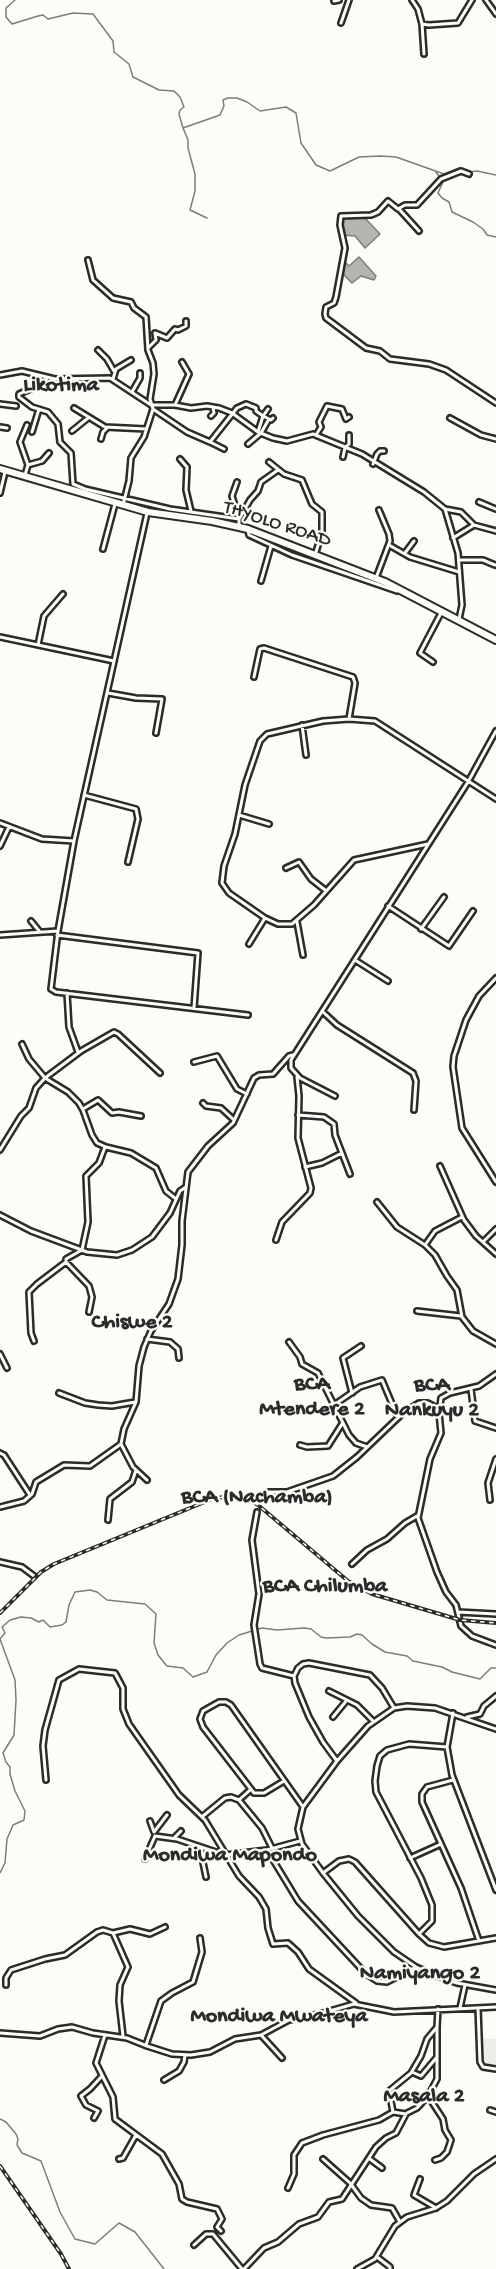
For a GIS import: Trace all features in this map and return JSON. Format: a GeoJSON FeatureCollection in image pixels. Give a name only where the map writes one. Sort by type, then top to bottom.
{"type":"FeatureCollection","features":[{"type":"Feature","properties":{"kind":"highway","name":"THYOLO ROAD"},"geometry":{"type":"LineString","coordinates":[[3,470],[124,501],[148,512],[192,515],[239,522],[272,542],[376,578],[496,640]]}},
{"type":"Feature","properties":{"kind":"street"},"geometry":{"type":"LineString","coordinates":[[341,23],[350,0]]}},
{"type":"Feature","properties":{"kind":"street"},"geometry":{"type":"LineString","coordinates":[[412,0],[418,9],[422,24],[424,54]]}},
{"type":"Feature","properties":{"kind":"street"},"geometry":{"type":"LineString","coordinates":[[422,24],[459,22],[472,0]]}},
{"type":"Feature","properties":{"kind":"street"},"geometry":{"type":"LineString","coordinates":[[486,0],[496,14]]}},
{"type":"Feature","properties":{"kind":"street"},"geometry":{"type":"LineString","coordinates":[[399,209],[405,205],[417,205],[435,184],[449,175],[461,171],[469,174]]}},
{"type":"Feature","properties":{"kind":"street"},"geometry":{"type":"LineString","coordinates":[[419,231],[399,209],[388,201],[378,212],[371,215],[340,216],[339,225],[345,248],[336,297],[334,303],[325,309],[326,318],[366,348],[380,351],[390,359],[429,364],[446,370],[496,403]]}},
{"type":"Feature","properties":{"kind":"street"},"geometry":{"type":"LineString","coordinates":[[88,260],[93,280],[113,298],[128,301],[146,316],[148,348],[154,374],[150,395],[153,409],[187,432],[224,449]]}},
{"type":"Feature","properties":{"kind":"street"},"geometry":{"type":"LineString","coordinates":[[148,348],[156,340],[155,333],[167,338],[175,329],[186,326],[186,321]]}},
{"type":"Feature","properties":{"kind":"street"},"geometry":{"type":"LineString","coordinates":[[98,350],[114,371],[113,379]]}},
{"type":"Feature","properties":{"kind":"street"},"geometry":{"type":"LineString","coordinates":[[114,371],[130,360]]}},
{"type":"Feature","properties":{"kind":"street"},"geometry":{"type":"LineString","coordinates":[[175,405],[189,374],[182,362]]}},
{"type":"Feature","properties":{"kind":"street"},"geometry":{"type":"LineString","coordinates":[[0,375],[22,371],[47,378],[113,379],[151,405],[191,408],[213,406],[232,413],[260,432],[287,441],[311,434],[315,435],[347,447],[424,492],[445,508],[461,512],[474,525],[495,531],[496,525]]}},
{"type":"Feature","properties":{"kind":"street"},"geometry":{"type":"LineString","coordinates":[[132,392],[140,378],[140,373]]}},
{"type":"Feature","properties":{"kind":"street"},"geometry":{"type":"LineString","coordinates":[[47,378],[44,383],[19,394],[19,397],[48,412],[58,424],[60,442],[71,453],[72,482],[86,492]]}},
{"type":"Feature","properties":{"kind":"street"},"geometry":{"type":"LineString","coordinates":[[0,404],[16,406]]}},
{"type":"Feature","properties":{"kind":"street"},"geometry":{"type":"LineString","coordinates":[[210,442],[232,413],[246,404],[271,419],[248,444]]}},
{"type":"Feature","properties":{"kind":"street"},"geometry":{"type":"LineString","coordinates":[[211,416],[214,413],[213,406]]}},
{"type":"Feature","properties":{"kind":"street"},"geometry":{"type":"LineString","coordinates":[[315,435],[321,427],[320,422],[327,406],[342,409],[346,419],[349,417]]}},
{"type":"Feature","properties":{"kind":"street"},"geometry":{"type":"LineString","coordinates":[[74,408],[107,428],[146,429]]}},
{"type":"Feature","properties":{"kind":"street"},"geometry":{"type":"LineString","coordinates":[[32,432],[39,409]]}},
{"type":"Feature","properties":{"kind":"street"},"geometry":{"type":"LineString","coordinates":[[153,409],[144,437],[131,458],[129,482],[124,501],[192,515],[186,490],[187,467],[180,459]]}},
{"type":"Feature","properties":{"kind":"street"},"geometry":{"type":"LineString","coordinates":[[260,432],[263,416],[268,410]]}},
{"type":"Feature","properties":{"kind":"street"},"geometry":{"type":"LineString","coordinates":[[72,431],[88,418]]}},
{"type":"Feature","properties":{"kind":"street"},"geometry":{"type":"LineString","coordinates":[[450,418],[481,435],[496,439]]}},
{"type":"Feature","properties":{"kind":"street"},"geometry":{"type":"LineString","coordinates":[[25,476],[28,465],[20,442],[27,425]]}},
{"type":"Feature","properties":{"kind":"street"},"geometry":{"type":"LineString","coordinates":[[0,427],[7,428]]}},
{"type":"Feature","properties":{"kind":"street"},"geometry":{"type":"LineString","coordinates":[[101,439],[107,428]]}},
{"type":"Feature","properties":{"kind":"street"},"geometry":{"type":"LineString","coordinates":[[343,457],[345,448],[349,444],[349,435]]}},
{"type":"Feature","properties":{"kind":"street"},"geometry":{"type":"LineString","coordinates":[[373,462],[380,451],[384,451]]}},
{"type":"Feature","properties":{"kind":"street"},"geometry":{"type":"LineString","coordinates":[[28,465],[42,461],[49,453]]}},
{"type":"Feature","properties":{"kind":"street"},"geometry":{"type":"LineString","coordinates":[[269,462],[278,470],[302,480],[312,504],[322,512],[322,533],[315,555]]}},
{"type":"Feature","properties":{"kind":"street"},"geometry":{"type":"LineString","coordinates":[[0,493],[3,470]]}},
{"type":"Feature","properties":{"kind":"street"},"geometry":{"type":"LineString","coordinates":[[239,522],[261,482],[278,470]]}},
{"type":"Feature","properties":{"kind":"street"},"geometry":{"type":"LineString","coordinates":[[237,482],[232,496],[239,522]]}},
{"type":"Feature","properties":{"kind":"street"},"geometry":{"type":"LineString","coordinates":[[103,549],[112,499]]}},
{"type":"Feature","properties":{"kind":"street"},"geometry":{"type":"LineString","coordinates":[[480,502],[496,509]]}},
{"type":"Feature","properties":{"kind":"street"},"geometry":{"type":"LineString","coordinates":[[445,508],[459,560],[462,605],[458,620]]}},
{"type":"Feature","properties":{"kind":"street"},"geometry":{"type":"LineString","coordinates":[[376,578],[389,545],[389,534],[379,510]]}},
{"type":"Feature","properties":{"kind":"street"},"geometry":{"type":"LineString","coordinates":[[148,512],[74,841],[51,989],[67,993],[248,1015]]}},
{"type":"Feature","properties":{"kind":"street"},"geometry":{"type":"LineString","coordinates":[[453,538],[474,525]]}},
{"type":"Feature","properties":{"kind":"street"},"geometry":{"type":"LineString","coordinates":[[405,553],[414,541]]}},
{"type":"Feature","properties":{"kind":"street"},"geometry":{"type":"LineString","coordinates":[[261,581],[272,542],[302,559],[398,592],[404,591]]}},
{"type":"Feature","properties":{"kind":"street"},"geometry":{"type":"LineString","coordinates":[[389,545],[410,557],[459,572]]}},
{"type":"Feature","properties":{"kind":"street"},"geometry":{"type":"LineString","coordinates":[[459,560],[483,560],[495,565]]}},
{"type":"Feature","properties":{"kind":"street"},"geometry":{"type":"LineString","coordinates":[[38,645],[44,616],[63,594]]}},
{"type":"Feature","properties":{"kind":"street"},"geometry":{"type":"LineString","coordinates":[[433,662],[420,653],[441,611]]}},
{"type":"Feature","properties":{"kind":"street"},"geometry":{"type":"LineString","coordinates":[[0,637],[114,661]]}},
{"type":"Feature","properties":{"kind":"street"},"geometry":{"type":"LineString","coordinates":[[254,676],[260,649],[264,648],[353,677],[355,683],[349,719]]}},
{"type":"Feature","properties":{"kind":"street"},"geometry":{"type":"LineString","coordinates":[[108,693],[136,698],[162,699],[156,733]]}},
{"type":"Feature","properties":{"kind":"street"},"geometry":{"type":"LineString","coordinates":[[428,844],[354,860],[325,890],[314,906],[292,924],[278,924],[265,918],[229,893],[222,883],[224,866],[239,815],[245,784],[260,741],[267,734],[302,725],[349,719],[378,722],[496,799]]}},
{"type":"Feature","properties":{"kind":"street"},"geometry":{"type":"LineString","coordinates":[[302,725],[306,755]]}},
{"type":"Feature","properties":{"kind":"street"},"geometry":{"type":"LineString","coordinates":[[335,1096],[297,1076],[290,1066],[293,1055],[468,782],[496,733]]}},
{"type":"Feature","properties":{"kind":"street"},"geometry":{"type":"LineString","coordinates":[[84,795],[136,809],[137,826],[128,862]]}},
{"type":"Feature","properties":{"kind":"street"},"geometry":{"type":"LineString","coordinates":[[239,815],[269,824]]}},
{"type":"Feature","properties":{"kind":"street"},"geometry":{"type":"LineString","coordinates":[[0,823],[42,839],[74,841]]}},
{"type":"Feature","properties":{"kind":"street"},"geometry":{"type":"LineString","coordinates":[[0,846],[9,827]]}},
{"type":"Feature","properties":{"kind":"street"},"geometry":{"type":"LineString","coordinates":[[286,868],[299,862],[312,879],[325,890]]}},
{"type":"Feature","properties":{"kind":"street"},"geometry":{"type":"LineString","coordinates":[[421,928],[444,897]]}},
{"type":"Feature","properties":{"kind":"street"},"geometry":{"type":"LineString","coordinates":[[388,906],[449,946],[473,911]]}},
{"type":"Feature","properties":{"kind":"street"},"geometry":{"type":"LineString","coordinates":[[249,944],[265,918]]}},
{"type":"Feature","properties":{"kind":"street"},"geometry":{"type":"LineString","coordinates":[[31,921],[40,932]]}},
{"type":"Feature","properties":{"kind":"street"},"geometry":{"type":"LineString","coordinates":[[297,922],[303,955]]}},
{"type":"Feature","properties":{"kind":"street"},"geometry":{"type":"LineString","coordinates":[[0,935],[58,933],[198,952],[194,1008]]}},
{"type":"Feature","properties":{"kind":"street"},"geometry":{"type":"LineString","coordinates":[[355,960],[388,981]]}},
{"type":"Feature","properties":{"kind":"street"},"geometry":{"type":"LineString","coordinates":[[496,978],[479,996],[466,1020],[453,1067],[461,1124],[496,1182]]}},
{"type":"Feature","properties":{"kind":"street"},"geometry":{"type":"LineString","coordinates":[[67,993],[69,1027],[78,1053]]}},
{"type":"Feature","properties":{"kind":"street"},"geometry":{"type":"LineString","coordinates":[[322,1011],[337,1025],[413,1073],[416,1081],[414,1110]]}},
{"type":"Feature","properties":{"kind":"street"},"geometry":{"type":"LineString","coordinates":[[0,1150],[21,1116],[29,1108],[36,1088],[45,1078],[78,1053],[111,1033],[116,1032],[160,1073]]}},
{"type":"Feature","properties":{"kind":"street"},"geometry":{"type":"LineString","coordinates":[[22,1044],[29,1059],[45,1078],[68,1092],[83,1109],[93,1139],[105,1147],[131,1153],[156,1168],[166,1191],[176,1199]]}},
{"type":"Feature","properties":{"kind":"street"},"geometry":{"type":"LineString","coordinates":[[147,1480],[136,1470],[121,1444],[124,1429],[136,1402],[139,1366],[147,1339],[169,1304],[178,1280],[189,1171],[208,1146],[235,1120],[254,1077],[273,1074],[289,1056],[293,1055]]}},
{"type":"Feature","properties":{"kind":"street"},"geometry":{"type":"LineString","coordinates":[[194,1062],[217,1056],[237,1089],[247,1094]]}},
{"type":"Feature","properties":{"kind":"street"},"geometry":{"type":"LineString","coordinates":[[276,1240],[282,1222],[310,1191],[311,1182],[298,1138],[297,1076]]}},
{"type":"Feature","properties":{"kind":"street"},"geometry":{"type":"LineString","coordinates":[[83,1109],[98,1100],[112,1113],[141,1116]]}},
{"type":"Feature","properties":{"kind":"street"},"geometry":{"type":"LineString","coordinates":[[203,1102],[207,1106],[221,1108],[235,1120]]}},
{"type":"Feature","properties":{"kind":"street"},"geometry":{"type":"LineString","coordinates":[[298,1115],[331,1121],[350,1174]]}},
{"type":"Feature","properties":{"kind":"street"},"geometry":{"type":"LineString","coordinates":[[34,1341],[31,1333],[29,1292],[66,1262],[66,1259],[82,1250],[88,1222],[85,1180],[87,1173],[99,1163],[105,1147]]}},
{"type":"Feature","properties":{"kind":"street"},"geometry":{"type":"LineString","coordinates":[[305,1167],[321,1163],[342,1153]]}},
{"type":"Feature","properties":{"kind":"street"},"geometry":{"type":"LineString","coordinates":[[440,1166],[462,1216],[496,1254]]}},
{"type":"Feature","properties":{"kind":"street"},"geometry":{"type":"LineString","coordinates":[[0,1215],[82,1250],[106,1256],[117,1255],[132,1250],[154,1234],[170,1213],[180,1191],[186,1187]]}},
{"type":"Feature","properties":{"kind":"street"},"geometry":{"type":"LineString","coordinates":[[377,1202],[397,1227],[425,1245],[435,1255],[457,1290],[461,1316],[473,1331],[496,1344]]}},
{"type":"Feature","properties":{"kind":"street"},"geometry":{"type":"LineString","coordinates":[[425,1245],[435,1231],[462,1216]]}},
{"type":"Feature","properties":{"kind":"street"},"geometry":{"type":"LineString","coordinates":[[483,1242],[496,1229]]}},
{"type":"Feature","properties":{"kind":"street"},"geometry":{"type":"LineString","coordinates":[[66,1262],[89,1286],[92,1297],[89,1312]]}},
{"type":"Feature","properties":{"kind":"street"},"geometry":{"type":"LineString","coordinates":[[417,1311],[461,1316]]}},
{"type":"Feature","properties":{"kind":"street"},"geometry":{"type":"LineString","coordinates":[[147,1339],[171,1343],[178,1349],[179,1358]]}},
{"type":"Feature","properties":{"kind":"street"},"geometry":{"type":"LineString","coordinates":[[289,1342],[300,1357],[302,1364],[318,1373],[354,1441],[367,1447]]}},
{"type":"Feature","properties":{"kind":"street"},"geometry":{"type":"LineString","coordinates":[[352,1393],[343,1358],[361,1346]]}},
{"type":"Feature","properties":{"kind":"street"},"geometry":{"type":"LineString","coordinates":[[0,1354],[7,1368]]}},
{"type":"Feature","properties":{"kind":"street"},"geometry":{"type":"LineString","coordinates":[[496,1374],[479,1386],[442,1396],[439,1409],[441,1433],[430,1459],[418,1516],[419,1525],[436,1572],[458,1612],[461,1626],[467,1633],[496,1645]]}},
{"type":"Feature","properties":{"kind":"street"},"geometry":{"type":"LineString","coordinates":[[334,1405],[360,1387],[382,1380],[398,1418]]}},
{"type":"Feature","properties":{"kind":"street"},"geometry":{"type":"LineString","coordinates":[[471,1389],[475,1421],[496,1428]]}},
{"type":"Feature","properties":{"kind":"street"},"geometry":{"type":"LineString","coordinates":[[59,1393],[85,1403],[98,1405],[112,1406],[136,1402]]}},
{"type":"Feature","properties":{"kind":"street"},"geometry":{"type":"LineString","coordinates":[[269,1492],[287,1492],[333,1476],[419,1402],[428,1403],[439,1409]]}},
{"type":"Feature","properties":{"kind":"street"},"geometry":{"type":"LineString","coordinates":[[300,1445],[328,1446],[343,1423]]}},
{"type":"Feature","properties":{"kind":"street"},"geometry":{"type":"LineString","coordinates":[[0,1507],[21,1502],[30,1495],[36,1482],[59,1467],[67,1464],[90,1466],[121,1444]]}},
{"type":"Feature","properties":{"kind":"street"},"geometry":{"type":"LineString","coordinates":[[0,1453],[4,1455],[30,1495]]}},
{"type":"Feature","properties":{"kind":"street"},"geometry":{"type":"LineString","coordinates":[[490,1500],[488,1484],[496,1459]]}},
{"type":"Feature","properties":{"kind":"street"},"geometry":{"type":"LineString","coordinates":[[108,1520],[110,1498],[132,1482],[136,1470]]}},
{"type":"Feature","properties":{"kind":"street"},"geometry":{"type":"LineString","coordinates":[[257,1512],[252,1540],[259,1598],[254,1625],[261,1668],[294,1676]]}},
{"type":"Feature","properties":{"kind":"street"},"geometry":{"type":"LineString","coordinates":[[352,1564],[405,1523],[418,1516]]}},
{"type":"Feature","properties":{"kind":"street"},"geometry":{"type":"LineString","coordinates":[[0,1562],[22,1567],[34,1576]]}},
{"type":"Feature","properties":{"kind":"street"},"geometry":{"type":"LineString","coordinates":[[458,1612],[496,1614]]}},
{"type":"Feature","properties":{"kind":"street"},"geometry":{"type":"LineString","coordinates":[[337,1761],[322,1742],[309,1718],[295,1683],[294,1676],[298,1668],[306,1663],[366,1674],[377,1681],[394,1708]]}},
{"type":"Feature","properties":{"kind":"street"},"geometry":{"type":"LineString","coordinates":[[46,1780],[44,1738],[58,1683],[64,1676],[77,1669],[117,1674],[122,1684],[123,1709],[129,1724],[177,1792],[203,1816],[225,1855],[265,1907],[273,1945],[288,1943],[298,1952],[309,1969],[356,2003],[389,2012],[496,2007]]}},
{"type":"Feature","properties":{"kind":"street"},"geometry":{"type":"LineString","coordinates":[[329,1691],[357,1705],[373,1721]]}},
{"type":"Feature","properties":{"kind":"street"},"geometry":{"type":"LineString","coordinates":[[465,1717],[480,1714],[484,1706],[496,1696]]}},
{"type":"Feature","properties":{"kind":"street"},"geometry":{"type":"LineString","coordinates":[[333,1717],[347,1700]]}},
{"type":"Feature","properties":{"kind":"street"},"geometry":{"type":"LineString","coordinates":[[284,1781],[264,1793],[256,1794],[250,1790],[203,1727],[200,1719],[203,1711],[215,1702],[223,1702],[231,1706],[303,1807]]}},
{"type":"Feature","properties":{"kind":"street"},"geometry":{"type":"LineString","coordinates":[[496,1729],[453,1713],[423,1706],[394,1708],[373,1721],[337,1761],[303,1807],[298,1823],[300,1841],[322,1873],[378,1938],[399,1956],[416,1967],[465,1985],[496,1990]]}},
{"type":"Feature","properties":{"kind":"street"},"geometry":{"type":"LineString","coordinates":[[453,1713],[447,1747],[453,1780],[496,1890]]}},
{"type":"Feature","properties":{"kind":"street"},"geometry":{"type":"LineString","coordinates":[[419,1934],[432,1921],[433,1912],[425,1888],[379,1800],[375,1781],[377,1766],[384,1753],[403,1745],[447,1747]]}},
{"type":"Feature","properties":{"kind":"street"},"geometry":{"type":"LineString","coordinates":[[453,1780],[427,1787],[422,1794],[422,1802],[461,1888],[479,1941]]}},
{"type":"Feature","properties":{"kind":"street"},"geometry":{"type":"LineString","coordinates":[[239,1800],[250,1790]]}},
{"type":"Feature","properties":{"kind":"street"},"geometry":{"type":"LineString","coordinates":[[203,1816],[225,1798],[231,1797],[239,1800],[262,1828],[272,1848]]}},
{"type":"Feature","properties":{"kind":"street"},"geometry":{"type":"LineString","coordinates":[[145,1859],[154,1834],[167,1815]]}},
{"type":"Feature","properties":{"kind":"street"},"geometry":{"type":"LineString","coordinates":[[150,1821],[154,1834]]}},
{"type":"Feature","properties":{"kind":"street"},"geometry":{"type":"LineString","coordinates":[[174,1838],[181,1831]]}},
{"type":"Feature","properties":{"kind":"street"},"geometry":{"type":"LineString","coordinates":[[154,1834],[174,1838],[225,1855],[267,1850],[300,1841]]}},
{"type":"Feature","properties":{"kind":"street"},"geometry":{"type":"LineString","coordinates":[[410,1858],[441,1844]]}},
{"type":"Feature","properties":{"kind":"street"},"geometry":{"type":"LineString","coordinates":[[200,1848],[206,1877]]}},
{"type":"Feature","properties":{"kind":"street"},"geometry":{"type":"LineString","coordinates":[[267,1850],[298,1901],[366,1974],[376,1981],[387,1982],[416,1967]]}},
{"type":"Feature","properties":{"kind":"street"},"geometry":{"type":"LineString","coordinates":[[322,1873],[339,1861],[349,1859],[355,1862],[429,1943],[444,1947],[496,1938]]}},
{"type":"Feature","properties":{"kind":"street"},"geometry":{"type":"LineString","coordinates":[[6,1985],[6,1978],[11,1970],[65,1955],[100,1930],[113,1933],[127,1929],[150,1934],[165,1927]]}},
{"type":"Feature","properties":{"kind":"street"},"geometry":{"type":"LineString","coordinates":[[113,1933],[128,1966],[120,1985],[119,2001],[123,2037]]}},
{"type":"Feature","properties":{"kind":"street"},"geometry":{"type":"LineString","coordinates":[[146,2046],[161,2001],[172,1992],[193,1982],[202,1952],[200,1938]]}},
{"type":"Feature","properties":{"kind":"street"},"geometry":{"type":"LineString","coordinates":[[460,2008],[465,1985]]}},
{"type":"Feature","properties":{"kind":"street"},"geometry":{"type":"LineString","coordinates":[[0,2033],[40,2037],[58,2029],[72,2027],[105,2036],[123,2037],[146,2046],[185,2055],[206,2053],[235,2039],[261,2035],[289,2020],[356,2003]]}},
{"type":"Feature","properties":{"kind":"street"},"geometry":{"type":"LineString","coordinates":[[478,2007],[480,2062],[483,2067],[496,2069]]}},
{"type":"Feature","properties":{"kind":"street"},"geometry":{"type":"LineString","coordinates":[[194,2245],[206,2234],[213,2234],[243,2269],[264,2248],[281,2240],[299,2223],[318,2217],[329,2202],[342,2199],[350,2183],[370,2159],[379,2142],[396,2133],[406,2114],[417,2108],[428,2096],[437,2079],[438,2009]]}},
{"type":"Feature","properties":{"kind":"street"},"geometry":{"type":"LineString","coordinates":[[393,2112],[390,2089],[412,2072],[427,2039],[437,2026]]}},
{"type":"Feature","properties":{"kind":"street"},"geometry":{"type":"LineString","coordinates":[[261,2035],[282,2058]]}},
{"type":"Feature","properties":{"kind":"street"},"geometry":{"type":"LineString","coordinates":[[105,2036],[96,2063],[113,2097],[116,2119],[162,2154],[179,2184],[182,2199],[217,2209],[222,2218],[216,2227],[221,2231]]}},
{"type":"Feature","properties":{"kind":"street"},"geometry":{"type":"LineString","coordinates":[[164,2080],[179,2071],[185,2055]]}},
{"type":"Feature","properties":{"kind":"street"},"geometry":{"type":"LineString","coordinates":[[412,2072],[421,2076],[437,2056]]}},
{"type":"Feature","properties":{"kind":"street"},"geometry":{"type":"LineString","coordinates":[[94,2118],[98,2111],[86,2105],[81,2096],[102,2076]]}},
{"type":"Feature","properties":{"kind":"street"},"geometry":{"type":"LineString","coordinates":[[428,2096],[443,2119],[445,2130],[451,2141],[447,2152],[435,2160]]}},
{"type":"Feature","properties":{"kind":"street"},"geometry":{"type":"LineString","coordinates":[[490,2110],[496,2112]]}},
{"type":"Feature","properties":{"kind":"street"},"geometry":{"type":"LineString","coordinates":[[288,2188],[294,2174],[294,2155],[302,2143],[379,2120],[393,2112],[406,2114]]}},
{"type":"Feature","properties":{"kind":"street"},"geometry":{"type":"LineString","coordinates":[[119,2159],[123,2158],[136,2135]]}},
{"type":"Feature","properties":{"kind":"street"},"geometry":{"type":"LineString","coordinates":[[323,2159],[350,2183],[359,2196],[368,2203],[392,2208],[400,2222]]}},
{"type":"Feature","properties":{"kind":"street"},"geometry":{"type":"LineString","coordinates":[[370,2159],[382,2168]]}},
{"type":"Feature","properties":{"kind":"street"},"geometry":{"type":"LineString","coordinates":[[357,2269],[377,2257],[392,2230],[400,2222],[436,2208],[447,2201],[474,2174],[496,2159]]}},
{"type":"Feature","properties":{"kind":"street"},"geometry":{"type":"LineString","coordinates":[[420,2179],[414,2194],[436,2208]]}},
{"type":"Feature","properties":{"kind":"street"},"geometry":{"type":"LineString","coordinates":[[377,2257],[390,2269]]}},
{"type":"Feature","properties":{"kind":"shaded area"},"geometry":{"type":"Polygon","coordinates":[[[364,217],[380,234],[365,248],[355,236],[342,235],[342,218],[364,217]]]}},
{"type":"Feature","properties":{"kind":"shaded area"},"geometry":{"type":"Polygon","coordinates":[[[359,257],[376,276],[374,280],[361,276],[352,283],[344,275],[341,268],[346,263],[349,266],[359,257]]]}},
{"type":"Feature","properties":{"kind":"shaded area"},"geometry":{"type":"Polygon","coordinates":[[[479,2039],[496,2039],[496,2068],[481,2069],[479,2039]]]}},
{"type":"Feature","properties":{"kind":"waterway"},"geometry":{"type":"LineString","coordinates":[[15,0],[6,8],[6,17],[12,24],[43,15],[48,19],[73,13],[93,14],[113,41],[114,52],[129,64],[133,77],[159,90],[174,91],[180,97],[184,107],[179,114],[183,128]]}},
{"type":"Feature","properties":{"kind":"waterway"},"geometry":{"type":"LineString","coordinates":[[207,218],[190,210],[195,191],[195,174],[188,140],[183,128],[220,115],[224,106],[223,100],[228,98],[237,98],[247,102],[260,111],[286,107],[296,113],[301,143],[316,165],[330,171],[359,157],[380,156],[396,157],[444,174],[459,168],[470,172],[496,175]]}},
{"type":"Feature","properties":{"kind":"waterway"},"geometry":{"type":"LineString","coordinates":[[436,172],[443,182],[438,193],[449,202],[452,212],[473,222],[487,235],[496,237]]}},
{"type":"Feature","properties":{"kind":"waterway"},"geometry":{"type":"LineString","coordinates":[[0,1873],[5,1863],[7,1839],[13,1825],[24,1820],[25,1811],[15,1791],[10,1767],[3,1753],[14,1735],[16,1700],[15,1680],[0,1639],[5,1633],[2,1627],[10,1620],[21,1617],[39,1622],[43,1620],[50,1627],[62,1625],[66,1622],[69,1605],[75,1592],[90,1590],[97,1592],[107,1600],[145,1604],[156,1614],[154,1643],[158,1655],[167,1666],[183,1668],[193,1677],[207,1672],[216,1655],[227,1643],[239,1635],[262,1628],[311,1629],[326,1638],[362,1635],[385,1652],[407,1656],[413,1661],[480,1679],[491,1668],[496,1668]]}},
{"type":"Feature","properties":{"kind":"waterway"},"geometry":{"type":"LineString","coordinates":[[0,2119],[6,2122],[16,2134],[17,2145],[22,2153],[41,2161],[60,2212],[75,2239],[95,2244],[119,2223],[135,2232],[164,2269]]}},
{"type":"Feature","properties":{"kind":"railway"},"geometry":{"type":"LineString","coordinates":[[0,1613],[41,1572],[54,1564],[212,1499],[229,1496],[249,1500],[258,1505],[348,1581],[372,1594],[460,1620],[496,1623]]}},
{"type":"Feature","properties":{"kind":"railway"},"geometry":{"type":"LineString","coordinates":[[0,2166],[69,2269]]}},
{"type":"Feature","properties":{"kind":"district","name":"Likotima"},"geometry":{"type":"Point","coordinates":[61,387]}},
{"type":"Feature","properties":{"kind":"district","name":"Chiswe 2"},"geometry":{"type":"Point","coordinates":[132,1324]}},
{"type":"Feature","properties":{"kind":"district","name":"BCA Mtendere 2"},"geometry":{"type":"Point","coordinates":[312,1398]}},
{"type":"Feature","properties":{"kind":"district","name":"BCA Nankuyu 2"},"geometry":{"type":"Point","coordinates":[432,1400]}},
{"type":"Feature","properties":{"kind":"district","name":"BCA (Nachamba)"},"geometry":{"type":"Point","coordinates":[257,1499]}},
{"type":"Feature","properties":{"kind":"district","name":"BCA Chilumba"},"geometry":{"type":"Point","coordinates":[325,1588]}},
{"type":"Feature","properties":{"kind":"district","name":"Mondiwa Mapondo"},"geometry":{"type":"Point","coordinates":[230,1857]}},
{"type":"Feature","properties":{"kind":"district","name":"Namiyango 2"},"geometry":{"type":"Point","coordinates":[420,1975]}},
{"type":"Feature","properties":{"kind":"district","name":"Mondiwa Mwateya"},"geometry":{"type":"Point","coordinates":[279,2018]}},
{"type":"Feature","properties":{"kind":"district","name":"Masala 2"},"geometry":{"type":"Point","coordinates":[424,2098]}}]}
